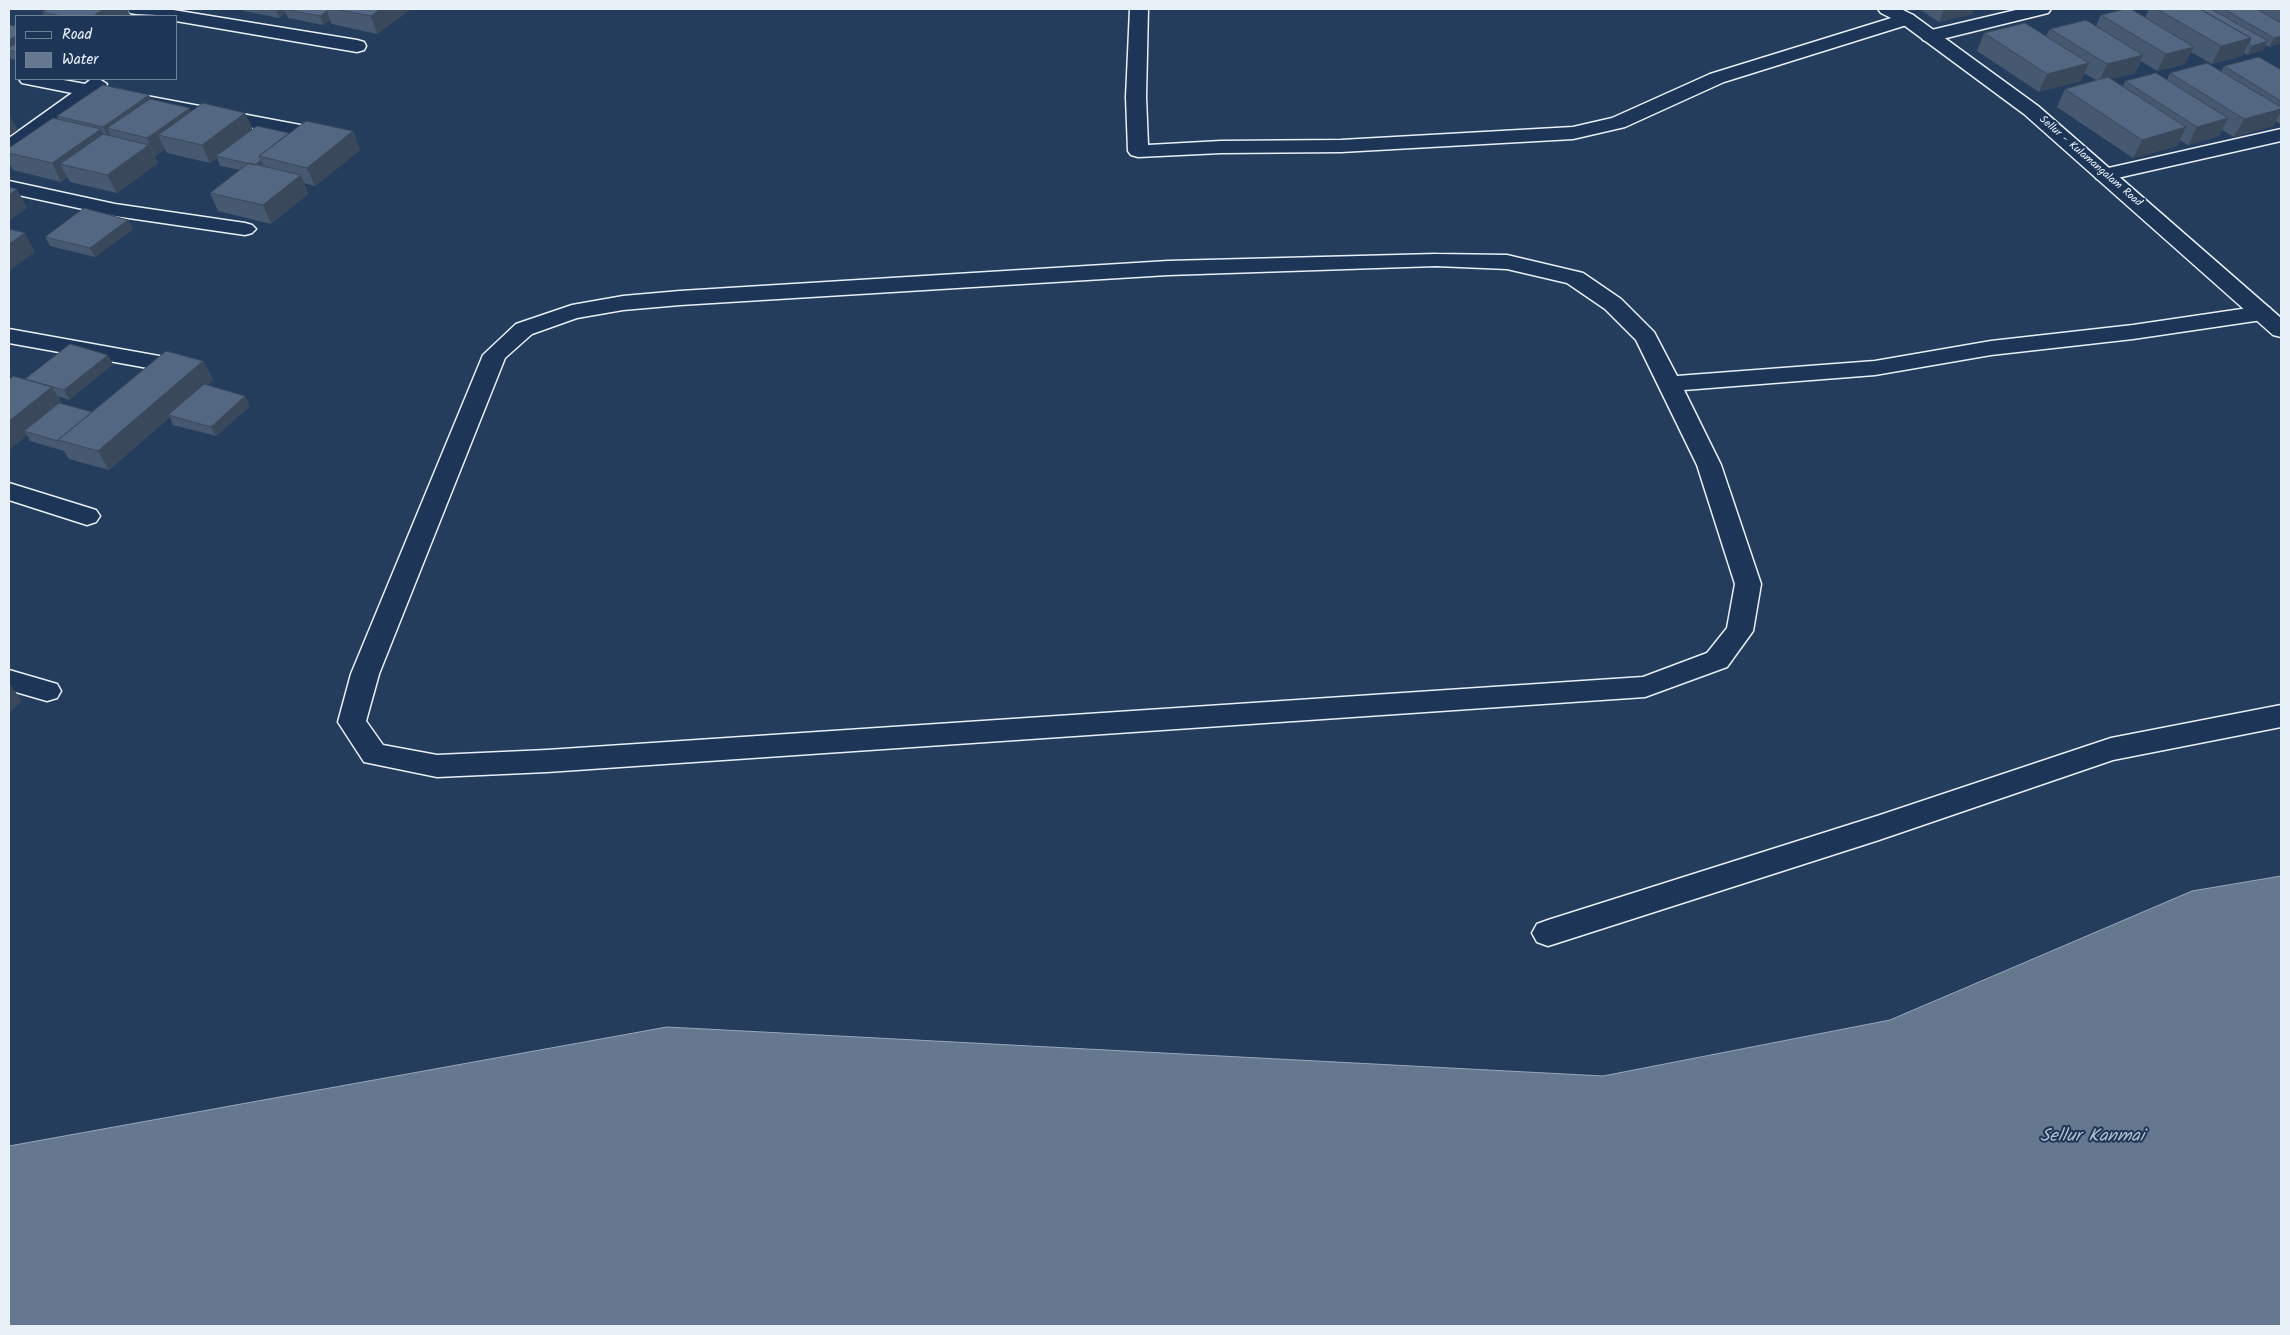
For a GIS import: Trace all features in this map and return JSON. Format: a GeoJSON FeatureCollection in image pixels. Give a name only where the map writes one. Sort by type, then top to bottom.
{"type":"FeatureCollection","features":[{"type":"Feature","properties":{"kind":"street"},"geometry":{"type":"LineString","coordinates":[[136,9],[171,15]]}},
{"type":"Feature","properties":{"kind":"street"},"geometry":{"type":"LineString","coordinates":[[1140,9],[1136,97],[1138,151],[1221,147],[1341,146],[1572,133],[1618,123],[1717,78],[1907,19]]}},
{"type":"Feature","properties":{"kind":"street","name":"Sellur - Kulamangalam Road"},"geometry":{"type":"LineString","coordinates":[[1887,9],[1907,19],[2031,110],[2281,330]]}},
{"type":"Feature","properties":{"kind":"street"},"geometry":{"type":"LineString","coordinates":[[1930,36],[2042,9]]}},
{"type":"Feature","properties":{"kind":"street"},"geometry":{"type":"LineString","coordinates":[[189,18],[357,46]]}},
{"type":"Feature","properties":{"kind":"street"},"geometry":{"type":"LineString","coordinates":[[34,80],[346,140]]}},
{"type":"Feature","properties":{"kind":"street"},"geometry":{"type":"LineString","coordinates":[[9,147],[103,80]]}},
{"type":"Feature","properties":{"kind":"street"},"geometry":{"type":"LineString","coordinates":[[2104,175],[2281,135]]}},
{"type":"Feature","properties":{"kind":"street"},"geometry":{"type":"LineString","coordinates":[[9,187],[115,210],[244,229]]}},
{"type":"Feature","properties":{"kind":"street"},"geometry":{"type":"LineString","coordinates":[[1436,260],[1507,262],[1575,278],[1613,304],[1646,337],[1669,384],[1709,465],[1748,584],[1740,631],[1716,660],[1645,686],[557,760],[437,766],[374,754],[352,722],[365,674],[496,354],[524,329],[572,312],[623,303],[680,298],[1168,268],[1436,260]]}},
{"type":"Feature","properties":{"kind":"street"},"geometry":{"type":"LineString","coordinates":[[1669,384],[1875,368],[1991,348],[2133,332],[2262,313]]}},
{"type":"Feature","properties":{"kind":"street"},"geometry":{"type":"LineString","coordinates":[[9,336],[159,363]]}},
{"type":"Feature","properties":{"kind":"street"},"geometry":{"type":"LineString","coordinates":[[9,491],[87,516]]}},
{"type":"Feature","properties":{"kind":"street"},"geometry":{"type":"LineString","coordinates":[[9,680],[47,691]]}},
{"type":"Feature","properties":{"kind":"street"},"geometry":{"type":"LineString","coordinates":[[1548,933],[1879,828],[2111,749],[2281,716]]}},
{"type":"Feature","properties":{"kind":"water","name":"Sellur Kanmai"},"geometry":{"type":"Polygon","coordinates":[[[2281,876],[2281,1326],[9,1326],[9,1146],[667,1027],[1603,1076],[1890,1020],[2192,891],[2281,876]]]}},
{"type":"Feature","properties":{"kind":"building"},"geometry":{"type":"Polygon","coordinates":[[[48,9],[104,9],[95,15],[56,15],[42,12],[48,9]]]}},
{"type":"Feature","properties":{"kind":"building"},"geometry":{"type":"Polygon","coordinates":[[[284,9],[326,9],[327,11],[320,16],[284,9]]]}},
{"type":"Feature","properties":{"kind":"building"},"geometry":{"type":"Polygon","coordinates":[[[335,9],[381,9],[371,16],[335,9]]]}},
{"type":"Feature","properties":{"kind":"building"},"geometry":{"type":"Polygon","coordinates":[[[2131,9],[2194,47],[2166,54],[2101,15],[2131,9]]]}},
{"type":"Feature","properties":{"kind":"building"},"geometry":{"type":"Polygon","coordinates":[[[2157,9],[2200,9],[2251,38],[2221,46],[2157,9]]]}},
{"type":"Feature","properties":{"kind":"building"},"geometry":{"type":"Polygon","coordinates":[[[2200,9],[2211,9],[2268,41],[2252,46],[2249,44],[2251,38],[2200,9]]]}},
{"type":"Feature","properties":{"kind":"building"},"geometry":{"type":"Polygon","coordinates":[[[2224,9],[2257,9],[2281,23],[2281,36],[2274,38],[2224,9]]]}},
{"type":"Feature","properties":{"kind":"building"},"geometry":{"type":"Polygon","coordinates":[[[2086,20],[2143,55],[2107,64],[2050,29],[2086,20]]]}},
{"type":"Feature","properties":{"kind":"building"},"geometry":{"type":"Polygon","coordinates":[[[2025,23],[2089,63],[2047,74],[1984,33],[2025,23]]]}},
{"type":"Feature","properties":{"kind":"building"},"geometry":{"type":"Polygon","coordinates":[[[9,25],[15,26],[15,37],[9,40],[9,25]]]}},
{"type":"Feature","properties":{"kind":"building"},"geometry":{"type":"Polygon","coordinates":[[[15,44],[15,52],[9,50],[15,44]]]}},
{"type":"Feature","properties":{"kind":"building"},"geometry":{"type":"Polygon","coordinates":[[[2259,57],[2281,70],[2281,101],[2224,66],[2259,57]]]}},
{"type":"Feature","properties":{"kind":"building"},"geometry":{"type":"Polygon","coordinates":[[[2207,63],[2281,107],[2281,109],[2244,119],[2170,73],[2207,63]]]}},
{"type":"Feature","properties":{"kind":"building"},"geometry":{"type":"Polygon","coordinates":[[[2156,73],[2228,118],[2197,127],[2125,81],[2156,73]]]}},
{"type":"Feature","properties":{"kind":"building"},"geometry":{"type":"Polygon","coordinates":[[[2108,77],[2186,127],[2142,140],[2065,89],[2108,77]]]}},
{"type":"Feature","properties":{"kind":"building"},"geometry":{"type":"Polygon","coordinates":[[[103,85],[149,95],[103,127],[57,116],[103,85]]]}},
{"type":"Feature","properties":{"kind":"building"},"geometry":{"type":"Polygon","coordinates":[[[150,99],[190,108],[147,138],[107,128],[150,99]]]}},
{"type":"Feature","properties":{"kind":"building"},"geometry":{"type":"Polygon","coordinates":[[[203,103],[245,113],[202,145],[158,135],[203,103]]]}},
{"type":"Feature","properties":{"kind":"building"},"geometry":{"type":"Polygon","coordinates":[[[53,118],[101,129],[52,163],[9,153],[9,148],[53,118]]]}},
{"type":"Feature","properties":{"kind":"building"},"geometry":{"type":"Polygon","coordinates":[[[306,121],[353,131],[307,168],[259,156],[306,121]]]}},
{"type":"Feature","properties":{"kind":"building"},"geometry":{"type":"Polygon","coordinates":[[[257,126],[289,133],[259,156],[261,160],[255,165],[216,156],[257,126]]]}},
{"type":"Feature","properties":{"kind":"building"},"geometry":{"type":"Polygon","coordinates":[[[103,134],[149,145],[107,175],[60,164],[103,134]]]}},
{"type":"Feature","properties":{"kind":"building"},"geometry":{"type":"Polygon","coordinates":[[[249,163],[301,175],[263,205],[210,193],[249,163]]]}},
{"type":"Feature","properties":{"kind":"building"},"geometry":{"type":"Polygon","coordinates":[[[9,187],[17,189],[9,195],[9,187]]]}},
{"type":"Feature","properties":{"kind":"building"},"geometry":{"type":"Polygon","coordinates":[[[84,208],[128,220],[90,248],[45,237],[84,208]]]}},
{"type":"Feature","properties":{"kind":"building"},"geometry":{"type":"Polygon","coordinates":[[[9,229],[25,233],[9,244],[9,229]]]}},
{"type":"Feature","properties":{"kind":"building"},"geometry":{"type":"Polygon","coordinates":[[[70,344],[108,355],[64,390],[25,379],[70,344]]]}},
{"type":"Feature","properties":{"kind":"building"},"geometry":{"type":"Polygon","coordinates":[[[166,351],[203,361],[98,451],[58,440],[166,351]]]}},
{"type":"Feature","properties":{"kind":"building"},"geometry":{"type":"Polygon","coordinates":[[[13,376],[52,387],[9,421],[9,380],[13,376]]]}},
{"type":"Feature","properties":{"kind":"building"},"geometry":{"type":"Polygon","coordinates":[[[204,384],[245,396],[211,427],[168,415],[204,384]]]}},
{"type":"Feature","properties":{"kind":"building"},"geometry":{"type":"Polygon","coordinates":[[[59,403],[92,412],[58,441],[24,431],[59,403]]]}}]}
